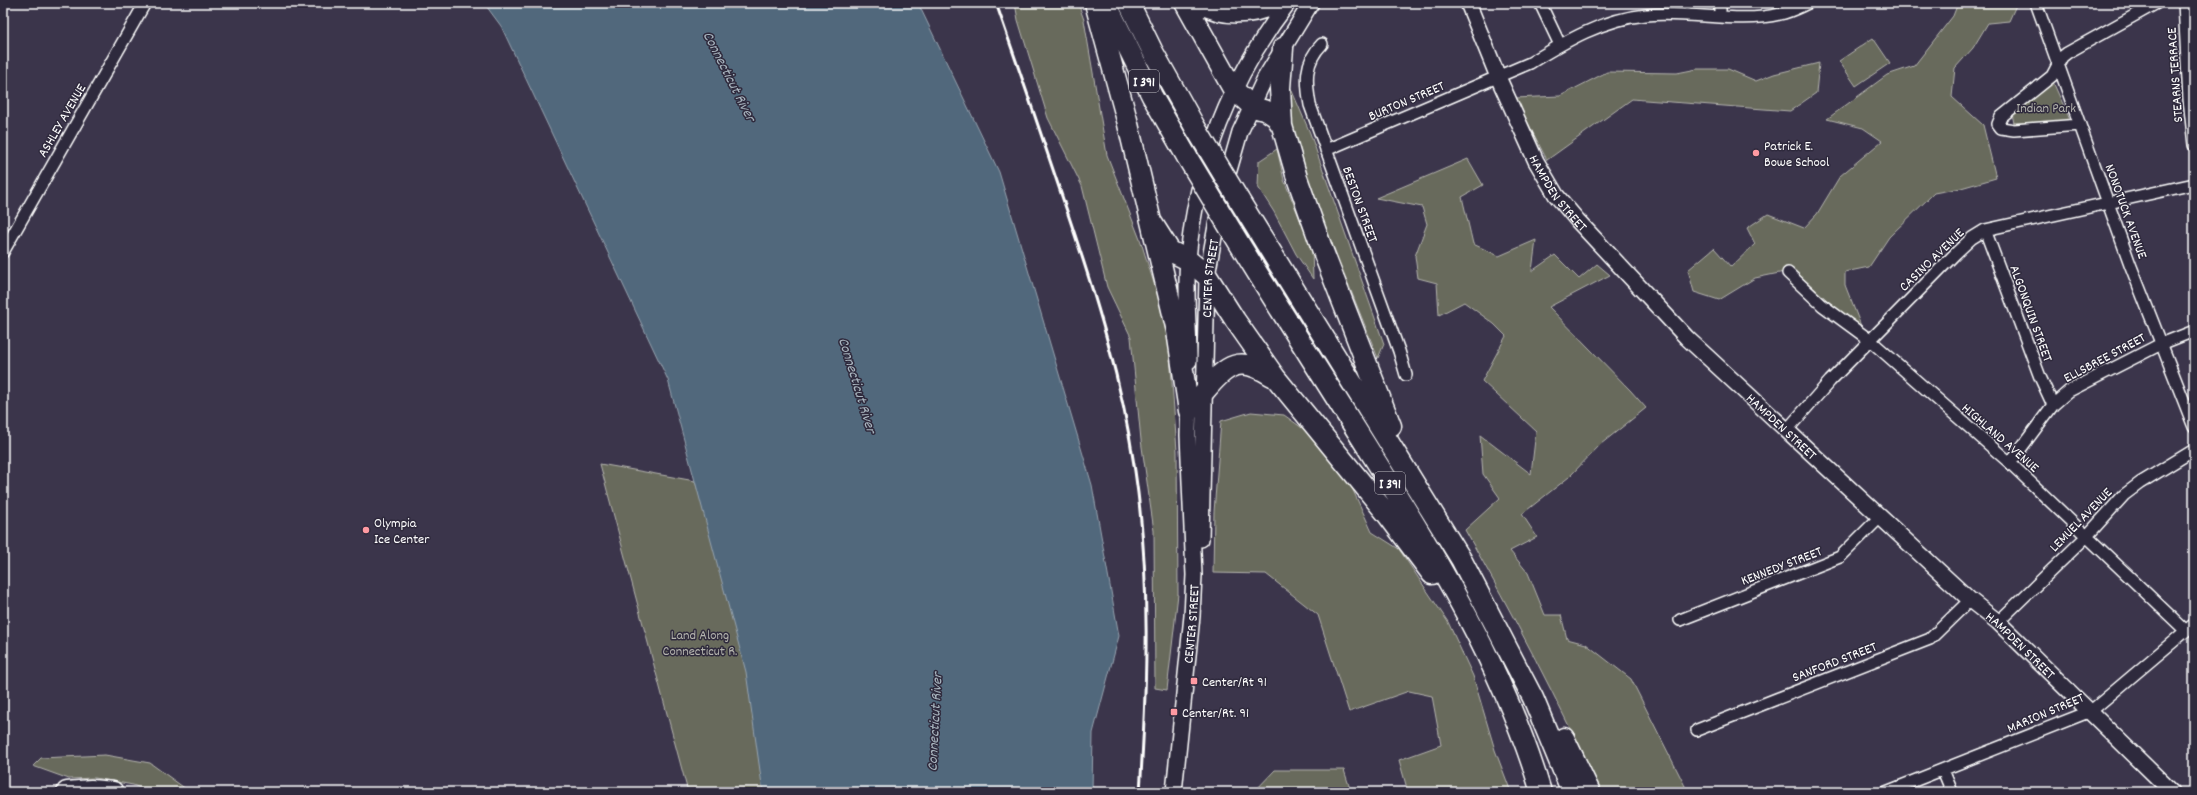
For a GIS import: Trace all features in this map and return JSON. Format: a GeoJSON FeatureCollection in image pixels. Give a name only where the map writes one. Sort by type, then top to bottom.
{"type":"FeatureCollection","features":[{"type":"Feature","properties":{"kind":"highway"},"geometry":{"type":"LineString","coordinates":[[1095,3],[1127,120],[1177,330],[1189,412]]}},
{"type":"Feature","properties":{"kind":"highway","name":"I 391"},"geometry":{"type":"LineString","coordinates":[[1106,3],[1152,96],[1187,157],[1449,581],[1487,658],[1526,747]]}},
{"type":"Feature","properties":{"kind":"highway","name":"I 391"},"geometry":{"type":"LineString","coordinates":[[1129,3],[1152,50],[1195,127],[1411,476],[1461,559],[1503,638]]}},
{"type":"Feature","properties":{"kind":"highway"},"geometry":{"type":"LineString","coordinates":[[1185,3],[1233,89],[1253,107],[1267,111],[1276,117],[1282,126]]}},
{"type":"Feature","properties":{"kind":"highway"},"geometry":{"type":"LineString","coordinates":[[1200,3],[1214,9],[1234,12],[1252,12],[1275,3]]}},
{"type":"Feature","properties":{"kind":"highway"},"geometry":{"type":"LineString","coordinates":[[1283,48],[1280,88],[1282,126],[1297,178],[1324,254],[1411,476]]}},
{"type":"Feature","properties":{"kind":"highway"},"geometry":{"type":"LineString","coordinates":[[1151,221],[1170,251],[1188,260],[1207,276],[1235,320],[1275,377],[1408,540],[1487,658]]}},
{"type":"Feature","properties":{"kind":"highway"},"geometry":{"type":"LineString","coordinates":[[1204,392],[1222,371],[1232,366],[1244,364],[1258,367],[1275,377]]}},
{"type":"Feature","properties":{"kind":"highway"},"geometry":{"type":"LineString","coordinates":[[1503,638],[1546,728],[1572,792]]}},
{"type":"Feature","properties":{"kind":"highway"},"geometry":{"type":"LineString","coordinates":[[1503,638],[1540,693],[1590,792]]}},
{"type":"Feature","properties":{"kind":"highway"},"geometry":{"type":"LineString","coordinates":[[1526,747],[1537,792]]}},
{"type":"Feature","properties":{"kind":"highway"},"geometry":{"type":"LineString","coordinates":[[1526,747],[1541,792]]}},
{"type":"Feature","properties":{"kind":"highway"},"geometry":{"type":"LineString","coordinates":[[67,792],[91,790],[113,792]]}},
{"type":"Feature","properties":{"kind":"main road","name":"CENTER STREET"},"geometry":{"type":"LineString","coordinates":[[1174,792],[1192,616],[1194,574],[1189,412],[1188,260],[1195,207],[1203,173],[1233,89],[1268,30],[1288,3]]}},
{"type":"Feature","properties":{"kind":"main road","name":"CENTER STREET"},"geometry":{"type":"LineString","coordinates":[[1194,574],[1200,552],[1204,474],[1204,392],[1207,276],[1221,198],[1240,132],[1253,107],[1265,78],[1311,3]]}},
{"type":"Feature","properties":{"kind":"main road","name":"HAMPDEN STREET"},"geometry":{"type":"LineString","coordinates":[[1468,3],[1498,77],[1536,161],[1556,195],[1645,294],[1687,338],[1879,518],[1970,600],[1998,622],[2091,711],[2172,792]]}},
{"type":"Feature","properties":{"kind":"street","name":"ASHLEY AVENUE"},"geometry":{"type":"LineString","coordinates":[[3,252],[145,3]]}},
{"type":"Feature","properties":{"kind":"street"},"geometry":{"type":"LineString","coordinates":[[1540,3],[1560,45]]}},
{"type":"Feature","properties":{"kind":"street"},"geometry":{"type":"LineString","coordinates":[[1720,3],[1720,16]]}},
{"type":"Feature","properties":{"kind":"street","name":"BURTON STREET"},"geometry":{"type":"LineString","coordinates":[[1326,150],[1530,63],[1560,45],[1601,25],[1628,18],[1681,14],[1745,17],[1780,14],[1808,3]]}},
{"type":"Feature","properties":{"kind":"street","name":"NONOTUCK AVENUE"},"geometry":{"type":"LineString","coordinates":[[2036,3],[2160,344],[2194,427]]}},
{"type":"Feature","properties":{"kind":"street"},"geometry":{"type":"LineString","coordinates":[[2080,125],[2014,130],[2001,128],[1998,124],[2001,117],[2052,76],[2058,64],[2067,53],[2157,3]]}},
{"type":"Feature","properties":{"kind":"street","name":"STEARNS TERRACE"},"geometry":{"type":"LineString","coordinates":[[2184,3],[2189,99],[2194,145]]}},
{"type":"Feature","properties":{"kind":"street","name":"BESTON STREET"},"geometry":{"type":"LineString","coordinates":[[1322,44],[1316,51],[1308,66],[1306,80],[1310,105],[1399,351],[1406,375]]}},
{"type":"Feature","properties":{"kind":"street","name":"CASINO AVENUE"},"geometry":{"type":"LineString","coordinates":[[1786,431],[1830,381],[1956,253],[1972,238],[1985,230],[2194,184]]}},
{"type":"Feature","properties":{"kind":"street","name":"ALGONQUIN STREET"},"geometry":{"type":"LineString","coordinates":[[1985,230],[2040,377],[2054,405]]}},
{"type":"Feature","properties":{"kind":"street","name":"HIGHLAND AVENUE"},"geometry":{"type":"LineString","coordinates":[[1788,273],[1822,306],[1871,341],[2010,463],[2087,536],[2190,628]]}},
{"type":"Feature","properties":{"kind":"street","name":"ELLSBREE STREET"},"geometry":{"type":"LineString","coordinates":[[2010,463],[2054,405],[2069,391],[2160,344],[2194,331]]}},
{"type":"Feature","properties":{"kind":"street","name":"LEMUEL AVENUE"},"geometry":{"type":"LineString","coordinates":[[1998,622],[2087,536],[2124,495],[2140,483],[2194,450]]}},
{"type":"Feature","properties":{"kind":"street","name":"KENNEDY STREET"},"geometry":{"type":"LineString","coordinates":[[1680,620],[1840,557],[1879,518]]}},
{"type":"Feature","properties":{"kind":"street","name":"SANFORD STREET"},"geometry":{"type":"LineString","coordinates":[[1697,730],[1930,639],[1970,600]]}},
{"type":"Feature","properties":{"kind":"street","name":"MARION STREET"},"geometry":{"type":"LineString","coordinates":[[1886,792],[2091,711],[2190,628]]}},
{"type":"Feature","properties":{"kind":"street"},"geometry":{"type":"LineString","coordinates":[[1943,770],[1952,792]]}},
{"type":"Feature","properties":{"kind":"green space"},"geometry":{"type":"Polygon","coordinates":[[[1015,3],[1078,3],[1084,20],[1107,155],[1141,242],[1168,328],[1177,451],[1178,594],[1167,690],[1155,688],[1154,531],[1141,440],[1131,337],[1107,287],[1082,186],[1048,118],[1018,20],[1015,3]]]}},
{"type":"Feature","properties":{"kind":"green space"},"geometry":{"type":"Polygon","coordinates":[[[1958,3],[2017,3],[2009,21],[1988,23],[1973,48],[1955,68],[1952,97],[1983,125],[1996,178],[1961,188],[1934,193],[1889,237],[1869,267],[1845,272],[1845,285],[1861,326],[1837,309],[1794,270],[1755,278],[1719,300],[1694,292],[1688,270],[1714,248],[1731,267],[1755,244],[1747,228],[1768,214],[1804,228],[1817,214],[1840,176],[1882,141],[1863,128],[1827,119],[1887,75],[1914,66],[1953,16],[1958,3]]]}},
{"type":"Feature","properties":{"kind":"green space"},"geometry":{"type":"Polygon","coordinates":[[[1873,38],[1890,63],[1856,86],[1839,61],[1873,38]]]}},
{"type":"Feature","properties":{"kind":"green space"},"geometry":{"type":"Polygon","coordinates":[[[1819,63],[1816,93],[1790,111],[1632,99],[1547,160],[1515,98],[1560,96],[1607,72],[1677,73],[1697,69],[1728,69],[1756,81],[1774,74],[1819,63]]]}},
{"type":"Feature","properties":{"kind":"green space","name":"Indian Park"},"geometry":{"type":"Polygon","coordinates":[[[2053,82],[2071,122],[2014,123],[2012,114],[2053,82]]]}},
{"type":"Feature","properties":{"kind":"green space"},"geometry":{"type":"Polygon","coordinates":[[[1289,84],[1310,133],[1384,344],[1378,358],[1310,189],[1291,119],[1289,84]]]}},
{"type":"Feature","properties":{"kind":"green space"},"geometry":{"type":"Polygon","coordinates":[[[1277,149],[1284,180],[1312,249],[1313,279],[1296,254],[1274,212],[1258,187],[1259,161],[1277,149]]]}},
{"type":"Feature","properties":{"kind":"green space"},"geometry":{"type":"Polygon","coordinates":[[[1468,159],[1483,185],[1462,197],[1473,244],[1499,256],[1536,240],[1532,271],[1555,255],[1579,279],[1597,264],[1610,275],[1549,307],[1646,408],[1601,444],[1569,477],[1522,514],[1537,537],[1510,551],[1528,573],[1545,615],[1561,615],[1567,639],[1586,644],[1631,679],[1688,792],[1600,792],[1536,660],[1465,530],[1500,498],[1483,474],[1480,435],[1531,474],[1536,431],[1482,381],[1506,336],[1494,324],[1464,302],[1439,315],[1437,283],[1418,278],[1415,256],[1427,224],[1422,207],[1376,198],[1468,159]]]}},
{"type":"Feature","properties":{"kind":"green space"},"geometry":{"type":"Polygon","coordinates":[[[1251,412],[1284,415],[1312,435],[1347,477],[1372,532],[1399,549],[1448,622],[1473,676],[1495,750],[1511,792],[1408,792],[1399,760],[1441,745],[1432,696],[1409,691],[1349,712],[1318,615],[1266,574],[1213,573],[1214,512],[1221,421],[1251,412]]]}},
{"type":"Feature","properties":{"kind":"green space","name":"Land Along Connecticut R."},"geometry":{"type":"Polygon","coordinates":[[[600,464],[695,481],[788,792],[688,792],[600,464]]]}},
{"type":"Feature","properties":{"kind":"green space"},"geometry":{"type":"Polygon","coordinates":[[[105,755],[150,763],[190,792],[150,792],[133,785],[95,778],[69,779],[33,766],[41,758],[105,755]]]}},
{"type":"Feature","properties":{"kind":"green space"},"geometry":{"type":"Polygon","coordinates":[[[1275,770],[1344,770],[1351,792],[1254,792],[1275,770]]]}},
{"type":"Feature","properties":{"kind":"water","name":"Connecticut River"},"geometry":{"type":"Polygon","coordinates":[[[484,3],[918,3],[999,172],[1092,485],[1119,636],[1093,733],[1092,792],[763,792],[746,672],[668,380],[501,26],[484,3]]]}},
{"type":"Feature","properties":{"kind":"railway"},"geometry":{"type":"LineString","coordinates":[[996,3],[1050,159],[1098,307],[1123,404],[1130,438],[1144,551],[1146,671],[1140,792]]}},
{"type":"Feature","properties":{"kind":"place","name":"Patrick E. Bowe School"},"geometry":{"type":"Point","coordinates":[1756,153]}},
{"type":"Feature","properties":{"kind":"place","name":"Olympia Ice Center"},"geometry":{"type":"Point","coordinates":[366,530]}},
{"type":"Feature","properties":{"kind":"place","name":"Center/Rt 91"},"geometry":{"type":"Point","coordinates":[1194,681]}},
{"type":"Feature","properties":{"kind":"place","name":"Center/Rt. 91"},"geometry":{"type":"Point","coordinates":[1174,712]}}]}
